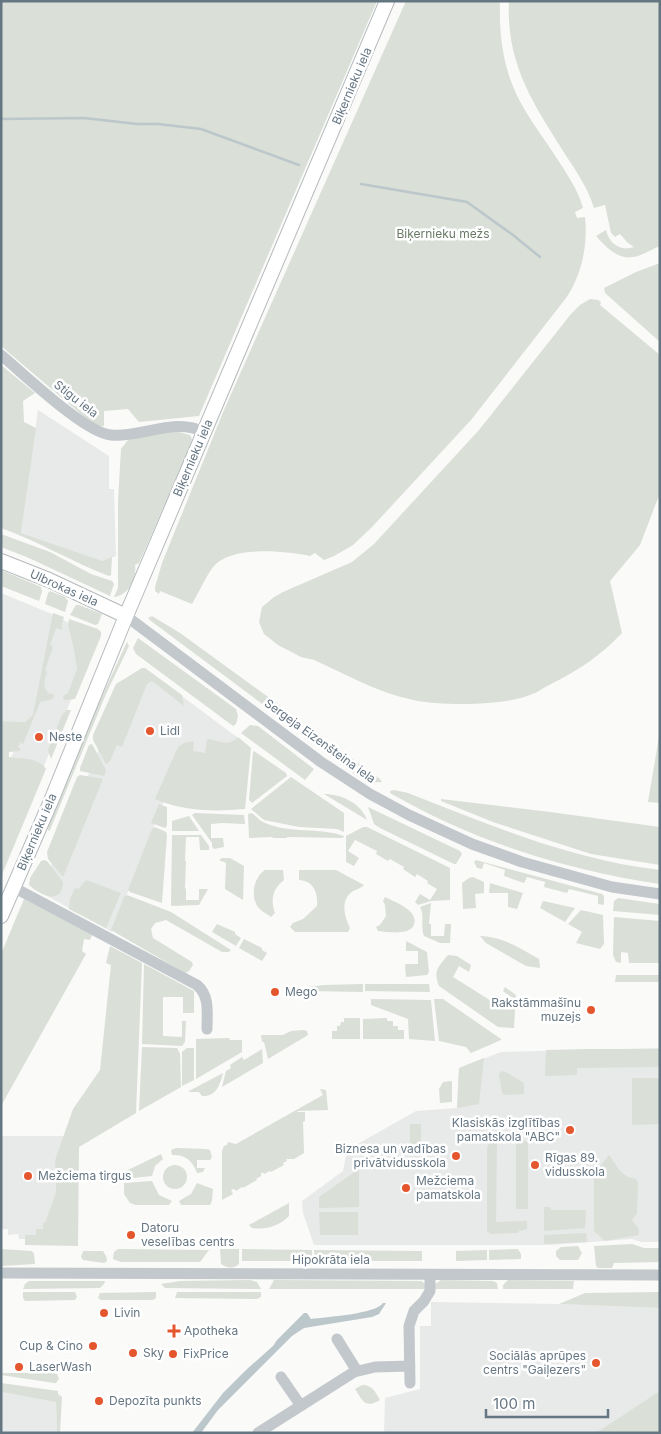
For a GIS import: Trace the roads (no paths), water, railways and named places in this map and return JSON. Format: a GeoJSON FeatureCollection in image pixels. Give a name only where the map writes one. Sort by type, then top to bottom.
{"type":"FeatureCollection","features":[{"type":"Feature","properties":{"kind":"main road","name":"Biķernieku iela"},"geometry":{"type":"LineString","coordinates":[[1,916],[55,792],[126,616],[388,1]]}},
{"type":"Feature","properties":{"kind":"main road","name":"Ulbrokas iela"},"geometry":{"type":"LineString","coordinates":[[1,560],[126,616]]}},
{"type":"Feature","properties":{"kind":"street","name":"Stigu iela"},"geometry":{"type":"LineString","coordinates":[[1,355],[96,432],[112,436],[178,426],[193,427],[204,432]]}},
{"type":"Feature","properties":{"kind":"street","name":"Sergeja Eizenšteina iela"},"geometry":{"type":"LineString","coordinates":[[126,616],[322,762],[370,794],[409,815],[472,844],[522,862],[612,887],[660,894]]}},
{"type":"Feature","properties":{"kind":"street"},"geometry":{"type":"LineString","coordinates":[[13,887],[197,985],[206,996],[207,1028]]}},
{"type":"Feature","properties":{"kind":"street","name":"Hipokrāta iela"},"geometry":{"type":"LineString","coordinates":[[1,1273],[660,1275]]}},
{"type":"Feature","properties":{"kind":"street"},"geometry":{"type":"LineString","coordinates":[[410,1383],[409,1326],[414,1311],[424,1301],[430,1291],[430,1275]]}},
{"type":"Feature","properties":{"kind":"street"},"geometry":{"type":"LineString","coordinates":[[337,1339],[357,1371]]}},
{"type":"Feature","properties":{"kind":"street"},"geometry":{"type":"LineString","coordinates":[[258,1433],[357,1371],[375,1366],[410,1366]]}},
{"type":"Feature","properties":{"kind":"street"},"geometry":{"type":"LineString","coordinates":[[281,1377],[301,1406]]}},
{"type":"Feature","properties":{"kind":"waterway"},"geometry":{"type":"LineString","coordinates":[[1,119],[84,118],[201,129],[299,165]]}},
{"type":"Feature","properties":{"kind":"waterway"},"geometry":{"type":"LineString","coordinates":[[361,184],[467,202],[540,257]]}},
{"type":"Feature","properties":{"kind":"place","name":"Lidl"},"geometry":{"type":"Point","coordinates":[150,731]}},
{"type":"Feature","properties":{"kind":"place","name":"Neste"},"geometry":{"type":"Point","coordinates":[39,737]}},
{"type":"Feature","properties":{"kind":"place","name":"Mego"},"geometry":{"type":"Point","coordinates":[275,992]}},
{"type":"Feature","properties":{"kind":"place","name":"Rakstāmmašīnu muzejs"},"geometry":{"type":"Point","coordinates":[591,1010]}},
{"type":"Feature","properties":{"kind":"place","name":"Klasiskās izglītības pamatskola \"ABC\""},"geometry":{"type":"Point","coordinates":[570,1130]}},
{"type":"Feature","properties":{"kind":"place","name":"Biznesa un vadības privātvidusskola"},"geometry":{"type":"Point","coordinates":[456,1156]}},
{"type":"Feature","properties":{"kind":"place","name":"Rīgas 89. vidusskola"},"geometry":{"type":"Point","coordinates":[535,1165]}},
{"type":"Feature","properties":{"kind":"place","name":"Mežciema tirgus"},"geometry":{"type":"Point","coordinates":[28,1176]}},
{"type":"Feature","properties":{"kind":"place","name":"Mežciema pamatskola"},"geometry":{"type":"Point","coordinates":[406,1188]}},
{"type":"Feature","properties":{"kind":"place","name":"Datoru veselības centrs"},"geometry":{"type":"Point","coordinates":[131,1235]}},
{"type":"Feature","properties":{"kind":"place","name":"Livin"},"geometry":{"type":"Point","coordinates":[104,1313]}},
{"type":"Feature","properties":{"kind":"place","name":"Apotheka"},"geometry":{"type":"Point","coordinates":[174,1331]}},
{"type":"Feature","properties":{"kind":"place","name":"Cup & Cino"},"geometry":{"type":"Point","coordinates":[93,1346]}},
{"type":"Feature","properties":{"kind":"place","name":"Sky"},"geometry":{"type":"Point","coordinates":[133,1353]}},
{"type":"Feature","properties":{"kind":"place","name":"FixPrice"},"geometry":{"type":"Point","coordinates":[173,1354]}},
{"type":"Feature","properties":{"kind":"place","name":"Sociālās aprūpes centrs \"Gaiļezers\""},"geometry":{"type":"Point","coordinates":[596,1363]}},
{"type":"Feature","properties":{"kind":"place","name":"LaserWash"},"geometry":{"type":"Point","coordinates":[19,1367]}},
{"type":"Feature","properties":{"kind":"place","name":"Depozīta punkts"},"geometry":{"type":"Point","coordinates":[99,1401]}},
{"type":"Feature","properties":{"kind":"park label","name":"Biķernieku mežs"},"geometry":{"type":"Point","coordinates":[443,234]}}]}
